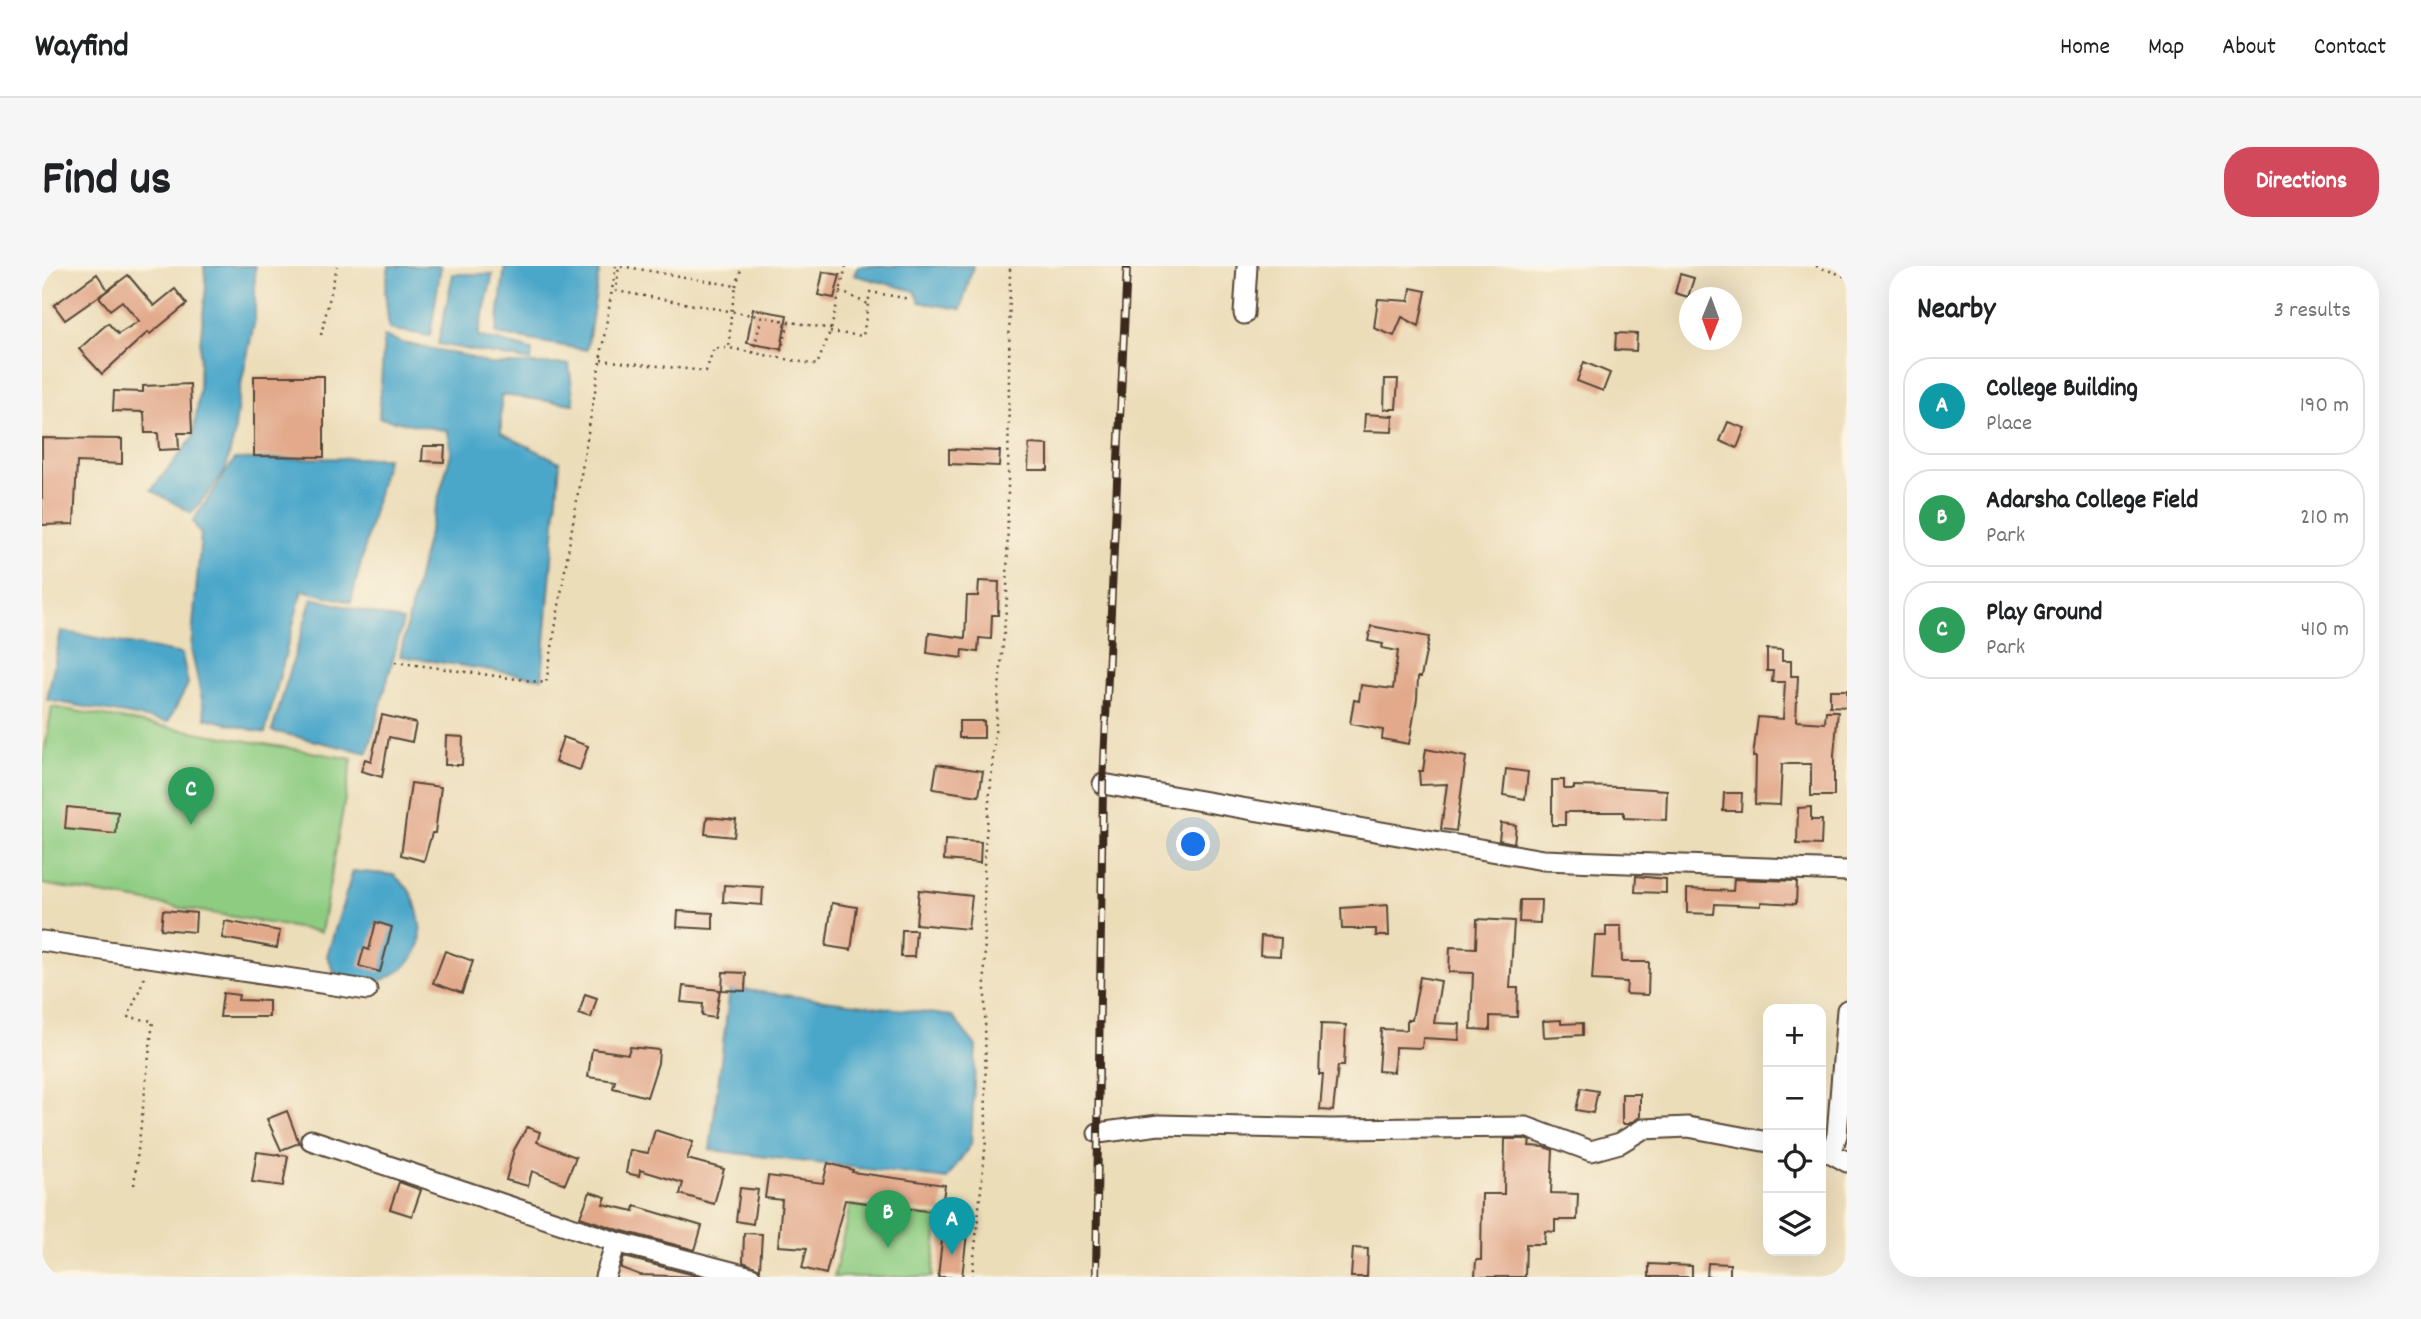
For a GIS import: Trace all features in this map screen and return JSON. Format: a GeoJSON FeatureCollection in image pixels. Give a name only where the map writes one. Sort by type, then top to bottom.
{"type":"FeatureCollection","features":[{"type":"Feature","properties":{"kind":"street"},"geometry":{"type":"LineString","coordinates":[[1244,314],[1247,266]]}},
{"type":"Feature","properties":{"kind":"street"},"geometry":{"type":"LineString","coordinates":[[1103,785],[1543,860],[1847,871]]}},
{"type":"Feature","properties":{"kind":"street"},"geometry":{"type":"LineString","coordinates":[[42,941],[367,990]]}},
{"type":"Feature","properties":{"kind":"street"},"geometry":{"type":"LineString","coordinates":[[1833,1156],[1847,1010]]}},
{"type":"Feature","properties":{"kind":"street"},"geometry":{"type":"LineString","coordinates":[[1098,1133],[1158,1125],[1331,1129],[1526,1127],[1591,1151],[1620,1143],[1643,1129],[1688,1127],[1763,1141]]}},
{"type":"Feature","properties":{"kind":"street"},"geometry":{"type":"LineString","coordinates":[[311,1140],[616,1242],[751,1277]]}},
{"type":"Feature","properties":{"kind":"street"},"geometry":{"type":"LineString","coordinates":[[605,1277],[616,1242]]}},
{"type":"Feature","properties":{"kind":"path"},"geometry":{"type":"LineString","coordinates":[[321,335],[337,266]]}},
{"type":"Feature","properties":{"kind":"path"},"geometry":{"type":"LineString","coordinates":[[619,266],[736,286]]}},
{"type":"Feature","properties":{"kind":"path"},"geometry":{"type":"LineString","coordinates":[[619,266],[616,291],[863,336],[870,292],[910,299]]}},
{"type":"Feature","properties":{"kind":"path"},"geometry":{"type":"LineString","coordinates":[[395,662],[546,683],[619,266]]}},
{"type":"Feature","properties":{"kind":"path"},"geometry":{"type":"LineString","coordinates":[[729,348],[731,313],[742,266]]}},
{"type":"Feature","properties":{"kind":"path"},"geometry":{"type":"LineString","coordinates":[[601,360],[706,371],[714,348],[729,348],[817,365],[831,331],[846,266]]}},
{"type":"Feature","properties":{"kind":"path"},"geometry":{"type":"LineString","coordinates":[[972,1277],[986,1140],[984,859],[1007,598],[1010,266]]}},
{"type":"Feature","properties":{"kind":"path"},"geometry":{"type":"LineString","coordinates":[[1816,266],[1847,277]]}},
{"type":"Feature","properties":{"kind":"path"},"geometry":{"type":"LineString","coordinates":[[840,291],[868,304]]}},
{"type":"Feature","properties":{"kind":"path"},"geometry":{"type":"LineString","coordinates":[[753,353],[761,318]]}},
{"type":"Feature","properties":{"kind":"path"},"geometry":{"type":"LineString","coordinates":[[779,358],[789,322]]}},
{"type":"Feature","properties":{"kind":"path"},"geometry":{"type":"LineString","coordinates":[[134,1185],[153,1021],[128,1017],[152,958]]}},
{"type":"Feature","properties":{"kind":"green space"},"geometry":{"type":"Polygon","coordinates":[[[52,707],[352,759],[321,932],[42,884],[42,766],[52,707]]]}},
{"type":"Feature","properties":{"kind":"green space"},"geometry":{"type":"Polygon","coordinates":[[[850,1205],[939,1218],[932,1277],[834,1277],[850,1205]]]}},
{"type":"Feature","properties":{"kind":"water"},"geometry":{"type":"Polygon","coordinates":[[[204,266],[255,266],[255,319],[225,471],[192,513],[151,490],[193,438],[199,394],[200,345],[206,287],[204,266]]]}},
{"type":"Feature","properties":{"kind":"water"},"geometry":{"type":"Polygon","coordinates":[[[389,266],[441,266],[430,336],[389,329],[385,290],[389,266]]]}},
{"type":"Feature","properties":{"kind":"water"},"geometry":{"type":"Polygon","coordinates":[[[505,266],[600,266],[587,350],[496,334],[505,266]]]}},
{"type":"Feature","properties":{"kind":"water"},"geometry":{"type":"Polygon","coordinates":[[[858,266],[973,266],[961,309],[920,302],[915,291],[854,275],[858,266]]]}},
{"type":"Feature","properties":{"kind":"water"},"geometry":{"type":"Polygon","coordinates":[[[453,274],[493,274],[478,336],[532,350],[531,361],[438,344],[453,274]]]}},
{"type":"Feature","properties":{"kind":"water"},"geometry":{"type":"Polygon","coordinates":[[[384,336],[489,364],[569,364],[574,404],[501,395],[501,433],[560,462],[542,678],[400,656],[426,543],[451,453],[448,431],[379,418],[384,336]]]}},
{"type":"Feature","properties":{"kind":"water"},"geometry":{"type":"Polygon","coordinates":[[[387,458],[351,602],[302,590],[265,733],[206,718],[191,649],[201,535],[193,521],[235,459],[387,458]]]}},
{"type":"Feature","properties":{"kind":"water"},"geometry":{"type":"Polygon","coordinates":[[[312,598],[403,621],[368,753],[272,731],[312,598]]]}},
{"type":"Feature","properties":{"kind":"water"},"geometry":{"type":"Polygon","coordinates":[[[61,631],[182,654],[188,684],[168,722],[47,700],[61,631]]]}},
{"type":"Feature","properties":{"kind":"water"},"geometry":{"type":"Polygon","coordinates":[[[353,871],[394,875],[409,890],[419,918],[420,941],[413,957],[395,974],[371,983],[347,981],[337,975],[327,956],[353,871]]]}},
{"type":"Feature","properties":{"kind":"water"},"geometry":{"type":"Polygon","coordinates":[[[730,988],[952,1016],[976,1046],[971,1144],[947,1179],[710,1150],[730,988]]]}},
{"type":"Feature","properties":{"kind":"building"},"geometry":{"type":"Polygon","coordinates":[[[823,272],[840,275],[834,298],[818,295],[823,272]]]}},
{"type":"Feature","properties":{"kind":"building"},"geometry":{"type":"Polygon","coordinates":[[[97,274],[108,290],[65,320],[54,305],[97,274]]]}},
{"type":"Feature","properties":{"kind":"building"},"geometry":{"type":"Polygon","coordinates":[[[1680,274],[1694,278],[1691,287],[1679,287],[1679,294],[1675,293],[1680,274]]]}},
{"type":"Feature","properties":{"kind":"building"},"geometry":{"type":"Polygon","coordinates":[[[128,275],[154,306],[175,289],[187,304],[150,334],[148,332],[102,374],[79,349],[108,323],[118,334],[139,321],[122,301],[110,310],[99,297],[128,275]]]}},
{"type":"Feature","properties":{"kind":"building"},"geometry":{"type":"Polygon","coordinates":[[[1411,288],[1426,291],[1419,326],[1402,317],[1394,336],[1374,328],[1378,299],[1409,301],[1411,288]]]}},
{"type":"Feature","properties":{"kind":"building"},"geometry":{"type":"Polygon","coordinates":[[[753,309],[787,315],[781,349],[747,343],[753,309]]]}},
{"type":"Feature","properties":{"kind":"building"},"geometry":{"type":"Polygon","coordinates":[[[1616,333],[1637,334],[1636,351],[1615,350],[1616,333]]]}},
{"type":"Feature","properties":{"kind":"building"},"geometry":{"type":"Polygon","coordinates":[[[1584,362],[1610,373],[1603,391],[1577,381],[1584,362]]]}},
{"type":"Feature","properties":{"kind":"building"},"geometry":{"type":"Polygon","coordinates":[[[254,376],[324,376],[324,457],[254,456],[254,376]]]}},
{"type":"Feature","properties":{"kind":"building"},"geometry":{"type":"Polygon","coordinates":[[[1385,379],[1398,379],[1396,409],[1384,409],[1385,379]]]}},
{"type":"Feature","properties":{"kind":"building"},"geometry":{"type":"Polygon","coordinates":[[[190,384],[192,433],[178,433],[179,449],[159,450],[158,433],[145,433],[144,412],[113,411],[114,391],[143,392],[143,386],[190,384]]]}},
{"type":"Feature","properties":{"kind":"building"},"geometry":{"type":"Polygon","coordinates":[[[1365,414],[1393,416],[1392,432],[1364,431],[1365,414]]]}},
{"type":"Feature","properties":{"kind":"building"},"geometry":{"type":"Polygon","coordinates":[[[1728,422],[1745,428],[1737,448],[1720,441],[1728,422]]]}},
{"type":"Feature","properties":{"kind":"building"},"geometry":{"type":"Polygon","coordinates":[[[42,438],[122,439],[122,464],[77,462],[74,524],[42,525],[42,438]]]}},
{"type":"Feature","properties":{"kind":"building"},"geometry":{"type":"Polygon","coordinates":[[[1029,444],[1048,445],[1048,470],[1028,470],[1029,444]]]}},
{"type":"Feature","properties":{"kind":"building"},"geometry":{"type":"Polygon","coordinates":[[[423,446],[445,446],[444,462],[422,461],[423,446]]]}},
{"type":"Feature","properties":{"kind":"building"},"geometry":{"type":"Polygon","coordinates":[[[949,449],[1000,451],[999,466],[949,464],[949,449]]]}},
{"type":"Feature","properties":{"kind":"building"},"geometry":{"type":"Polygon","coordinates":[[[979,581],[999,582],[998,615],[992,615],[991,639],[979,638],[978,652],[963,650],[962,658],[927,653],[929,633],[965,638],[967,596],[978,596],[979,581]]]}},
{"type":"Feature","properties":{"kind":"building"},"geometry":{"type":"Polygon","coordinates":[[[1371,626],[1429,637],[1421,677],[1418,677],[1409,744],[1382,739],[1383,730],[1350,724],[1354,700],[1359,701],[1361,685],[1393,689],[1398,651],[1382,648],[1383,644],[1368,641],[1371,626]]]}},
{"type":"Feature","properties":{"kind":"building"},"geometry":{"type":"Polygon","coordinates":[[[1767,649],[1782,650],[1782,661],[1791,661],[1791,676],[1798,676],[1796,721],[1825,723],[1826,711],[1838,711],[1834,796],[1811,796],[1811,764],[1782,764],[1780,805],[1755,804],[1756,757],[1753,757],[1758,717],[1783,719],[1785,682],[1772,682],[1773,671],[1767,671],[1767,649]]]}},
{"type":"Feature","properties":{"kind":"building"},"geometry":{"type":"Polygon","coordinates":[[[1830,690],[1847,690],[1847,707],[1830,706],[1830,690]]]}},
{"type":"Feature","properties":{"kind":"building"},"geometry":{"type":"Polygon","coordinates":[[[382,715],[416,723],[412,742],[389,737],[382,777],[361,771],[365,759],[371,761],[382,715]]]}},
{"type":"Feature","properties":{"kind":"building"},"geometry":{"type":"Polygon","coordinates":[[[959,721],[984,721],[984,738],[959,738],[959,721]]]}},
{"type":"Feature","properties":{"kind":"building"},"geometry":{"type":"Polygon","coordinates":[[[446,736],[463,737],[462,765],[445,765],[446,736]]]}},
{"type":"Feature","properties":{"kind":"building"},"geometry":{"type":"Polygon","coordinates":[[[563,737],[588,746],[580,770],[555,762],[563,737]]]}},
{"type":"Feature","properties":{"kind":"building"},"geometry":{"type":"Polygon","coordinates":[[[1426,749],[1466,757],[1456,831],[1441,829],[1447,784],[1420,785],[1419,771],[1423,771],[1426,749]]]}},
{"type":"Feature","properties":{"kind":"building"},"geometry":{"type":"Polygon","coordinates":[[[937,764],[983,771],[979,796],[933,789],[937,764]]]}},
{"type":"Feature","properties":{"kind":"building"},"geometry":{"type":"Polygon","coordinates":[[[1506,769],[1528,772],[1525,799],[1503,795],[1506,769]]]}},
{"type":"Feature","properties":{"kind":"building"},"geometry":{"type":"Polygon","coordinates":[[[1552,780],[1564,780],[1564,789],[1574,789],[1574,786],[1667,790],[1666,820],[1624,818],[1624,812],[1565,812],[1565,825],[1552,825],[1552,780]]]}},
{"type":"Feature","properties":{"kind":"building"},"geometry":{"type":"Polygon","coordinates":[[[411,783],[441,787],[435,833],[432,833],[424,861],[401,855],[411,783]]]}},
{"type":"Feature","properties":{"kind":"building"},"geometry":{"type":"Polygon","coordinates":[[[1724,793],[1742,793],[1741,811],[1723,811],[1724,793]]]}},
{"type":"Feature","properties":{"kind":"building"},"geometry":{"type":"Polygon","coordinates":[[[67,807],[118,812],[116,834],[65,829],[67,807]]]}},
{"type":"Feature","properties":{"kind":"building"},"geometry":{"type":"Polygon","coordinates":[[[1811,807],[1811,820],[1822,820],[1821,845],[1797,844],[1798,808],[1811,807]]]}},
{"type":"Feature","properties":{"kind":"building"},"geometry":{"type":"Polygon","coordinates":[[[707,817],[736,820],[734,837],[705,834],[707,817]]]}},
{"type":"Feature","properties":{"kind":"building"},"geometry":{"type":"Polygon","coordinates":[[[1501,823],[1516,825],[1514,843],[1499,840],[1501,823]]]}},
{"type":"Feature","properties":{"kind":"building"},"geometry":{"type":"Polygon","coordinates":[[[945,840],[981,842],[980,863],[944,860],[945,840]]]}},
{"type":"Feature","properties":{"kind":"building"},"geometry":{"type":"Polygon","coordinates":[[[1636,876],[1666,879],[1666,893],[1635,892],[1636,876]]]}},
{"type":"Feature","properties":{"kind":"building"},"geometry":{"type":"Polygon","coordinates":[[[1734,879],[1797,881],[1796,904],[1715,904],[1714,914],[1687,913],[1687,889],[1733,891],[1734,879]]]}},
{"type":"Feature","properties":{"kind":"building"},"geometry":{"type":"Polygon","coordinates":[[[724,885],[763,887],[762,905],[723,902],[724,885]]]}},
{"type":"Feature","properties":{"kind":"building"},"geometry":{"type":"Polygon","coordinates":[[[919,890],[972,896],[968,929],[916,924],[919,890]]]}},
{"type":"Feature","properties":{"kind":"building"},"geometry":{"type":"Polygon","coordinates":[[[1520,900],[1541,900],[1540,923],[1519,922],[1520,900]]]}},
{"type":"Feature","properties":{"kind":"building"},"geometry":{"type":"Polygon","coordinates":[[[832,903],[857,907],[851,950],[826,946],[832,903]]]}},
{"type":"Feature","properties":{"kind":"building"},"geometry":{"type":"Polygon","coordinates":[[[1388,905],[1389,936],[1376,936],[1376,929],[1342,929],[1341,908],[1388,905]]]}},
{"type":"Feature","properties":{"kind":"building"},"geometry":{"type":"Polygon","coordinates":[[[163,910],[196,913],[195,932],[161,929],[163,910]]]}},
{"type":"Feature","properties":{"kind":"building"},"geometry":{"type":"Polygon","coordinates":[[[678,911],[713,913],[713,929],[677,927],[678,911]]]}},
{"type":"Feature","properties":{"kind":"building"},"geometry":{"type":"Polygon","coordinates":[[[1477,919],[1514,921],[1510,988],[1518,988],[1517,1017],[1490,1016],[1490,1030],[1471,1029],[1473,973],[1449,972],[1450,947],[1476,948],[1477,919]]]}},
{"type":"Feature","properties":{"kind":"building"},"geometry":{"type":"Polygon","coordinates":[[[225,921],[280,931],[277,948],[222,938],[225,921]]]}},
{"type":"Feature","properties":{"kind":"building"},"geometry":{"type":"Polygon","coordinates":[[[376,922],[392,927],[380,972],[359,966],[364,948],[369,950],[376,922]]]}},
{"type":"Feature","properties":{"kind":"building"},"geometry":{"type":"Polygon","coordinates":[[[1606,926],[1621,926],[1622,962],[1649,962],[1648,995],[1626,994],[1627,982],[1592,980],[1595,936],[1606,936],[1606,926]]]}},
{"type":"Feature","properties":{"kind":"building"},"geometry":{"type":"Polygon","coordinates":[[[902,930],[916,930],[914,957],[901,957],[902,930]]]}},
{"type":"Feature","properties":{"kind":"building"},"geometry":{"type":"Polygon","coordinates":[[[1261,936],[1281,938],[1280,956],[1260,955],[1261,936]]]}},
{"type":"Feature","properties":{"kind":"building"},"geometry":{"type":"Polygon","coordinates":[[[445,951],[473,961],[462,993],[433,983],[445,951]]]}},
{"type":"Feature","properties":{"kind":"building"},"geometry":{"type":"Polygon","coordinates":[[[723,972],[746,973],[745,991],[722,990],[723,972]]]}},
{"type":"Feature","properties":{"kind":"building"},"geometry":{"type":"Polygon","coordinates":[[[1420,977],[1441,981],[1434,1023],[1460,1024],[1459,1040],[1423,1038],[1422,1048],[1395,1047],[1394,1072],[1378,1071],[1381,1029],[1407,1030],[1407,1020],[1412,1020],[1420,977]]]}},
{"type":"Feature","properties":{"kind":"building"},"geometry":{"type":"Polygon","coordinates":[[[683,986],[720,990],[715,1018],[702,1016],[703,1004],[681,1002],[683,986]]]}},
{"type":"Feature","properties":{"kind":"building"},"geometry":{"type":"Polygon","coordinates":[[[223,993],[239,995],[238,1000],[269,1001],[269,1017],[220,1017],[223,993]]]}},
{"type":"Feature","properties":{"kind":"building"},"geometry":{"type":"Polygon","coordinates":[[[585,994],[597,998],[591,1018],[579,1014],[585,994]]]}},
{"type":"Feature","properties":{"kind":"building"},"geometry":{"type":"Polygon","coordinates":[[[1561,1020],[1561,1024],[1583,1023],[1583,1035],[1544,1037],[1543,1021],[1561,1020]]]}},
{"type":"Feature","properties":{"kind":"building"},"geometry":{"type":"Polygon","coordinates":[[[1321,1024],[1346,1025],[1344,1066],[1338,1066],[1333,1111],[1320,1110],[1323,1075],[1319,1075],[1321,1024]]]}},
{"type":"Feature","properties":{"kind":"building"},"geometry":{"type":"Polygon","coordinates":[[[630,1047],[659,1050],[658,1063],[647,1097],[613,1088],[615,1081],[588,1077],[592,1049],[628,1054],[630,1047]]]}},
{"type":"Feature","properties":{"kind":"building"},"geometry":{"type":"Polygon","coordinates":[[[1581,1088],[1598,1091],[1593,1113],[1576,1110],[1581,1088]]]}},
{"type":"Feature","properties":{"kind":"building"},"geometry":{"type":"Polygon","coordinates":[[[1622,1094],[1640,1094],[1640,1117],[1628,1124],[1622,1124],[1622,1094]]]}},
{"type":"Feature","properties":{"kind":"building"},"geometry":{"type":"Polygon","coordinates":[[[287,1111],[299,1143],[281,1150],[267,1119],[287,1111]]]}},
{"type":"Feature","properties":{"kind":"building"},"geometry":{"type":"Polygon","coordinates":[[[527,1127],[540,1132],[537,1142],[576,1157],[565,1184],[532,1171],[528,1186],[506,1180],[514,1150],[527,1127]]]}},
{"type":"Feature","properties":{"kind":"building"},"geometry":{"type":"Polygon","coordinates":[[[655,1130],[693,1142],[687,1159],[724,1169],[714,1204],[680,1194],[683,1183],[640,1170],[639,1176],[626,1173],[630,1150],[648,1153],[655,1130]]]}},
{"type":"Feature","properties":{"kind":"building"},"geometry":{"type":"Polygon","coordinates":[[[1505,1139],[1524,1139],[1530,1141],[1529,1146],[1553,1150],[1551,1193],[1578,1194],[1577,1220],[1555,1220],[1555,1232],[1545,1231],[1544,1244],[1526,1244],[1525,1277],[1475,1277],[1476,1260],[1481,1260],[1482,1194],[1504,1194],[1505,1139]]]}},
{"type":"Feature","properties":{"kind":"building"},"geometry":{"type":"Polygon","coordinates":[[[257,1152],[288,1156],[283,1186],[252,1182],[257,1152]]]}},
{"type":"Feature","properties":{"kind":"building"},"geometry":{"type":"Polygon","coordinates":[[[828,1163],[853,1170],[852,1172],[945,1185],[941,1213],[845,1200],[826,1274],[802,1268],[807,1248],[778,1246],[782,1200],[765,1198],[768,1176],[823,1183],[828,1163]]]}},
{"type":"Feature","properties":{"kind":"building"},"geometry":{"type":"Polygon","coordinates":[[[399,1182],[421,1190],[412,1216],[390,1209],[399,1182]]]}},
{"type":"Feature","properties":{"kind":"building"},"geometry":{"type":"Polygon","coordinates":[[[740,1188],[758,1190],[753,1224],[736,1221],[740,1188]]]}},
{"type":"Feature","properties":{"kind":"building"},"geometry":{"type":"Polygon","coordinates":[[[590,1192],[606,1197],[603,1204],[634,1211],[635,1206],[702,1226],[695,1250],[580,1217],[590,1192]]]}},
{"type":"Feature","properties":{"kind":"building"},"geometry":{"type":"Polygon","coordinates":[[[943,1231],[967,1233],[962,1277],[938,1277],[943,1231]]]}},
{"type":"Feature","properties":{"kind":"building"},"geometry":{"type":"Polygon","coordinates":[[[744,1233],[762,1234],[760,1269],[743,1262],[744,1233]]]}},
{"type":"Feature","properties":{"kind":"building"},"geometry":{"type":"Polygon","coordinates":[[[1353,1248],[1368,1249],[1367,1277],[1351,1277],[1353,1248]]]}},
{"type":"Feature","properties":{"kind":"building"},"geometry":{"type":"Polygon","coordinates":[[[624,1257],[702,1277],[640,1275],[621,1268],[624,1257]]]}},
{"type":"Feature","properties":{"kind":"building"},"geometry":{"type":"Polygon","coordinates":[[[1708,1263],[1730,1264],[1730,1277],[1707,1277],[1708,1263]]]}},
{"type":"Feature","properties":{"kind":"building"},"geometry":{"type":"Polygon","coordinates":[[[1649,1264],[1692,1266],[1692,1277],[1649,1277],[1649,1264]]]}},
{"type":"Feature","properties":{"kind":"railway"},"geometry":{"type":"LineString","coordinates":[[1096,1277],[1103,784],[1127,266]]}},
{"type":"Feature","properties":{"kind":"place","name":"Play Ground"},"geometry":{"type":"Point","coordinates":[191,825]}},
{"type":"Feature","properties":{"kind":"place","name":"Adarsha College Field"},"geometry":{"type":"Point","coordinates":[888,1248]}},
{"type":"Feature","properties":{"kind":"place","name":"College Building"},"geometry":{"type":"Point","coordinates":[952,1255]}}]}
